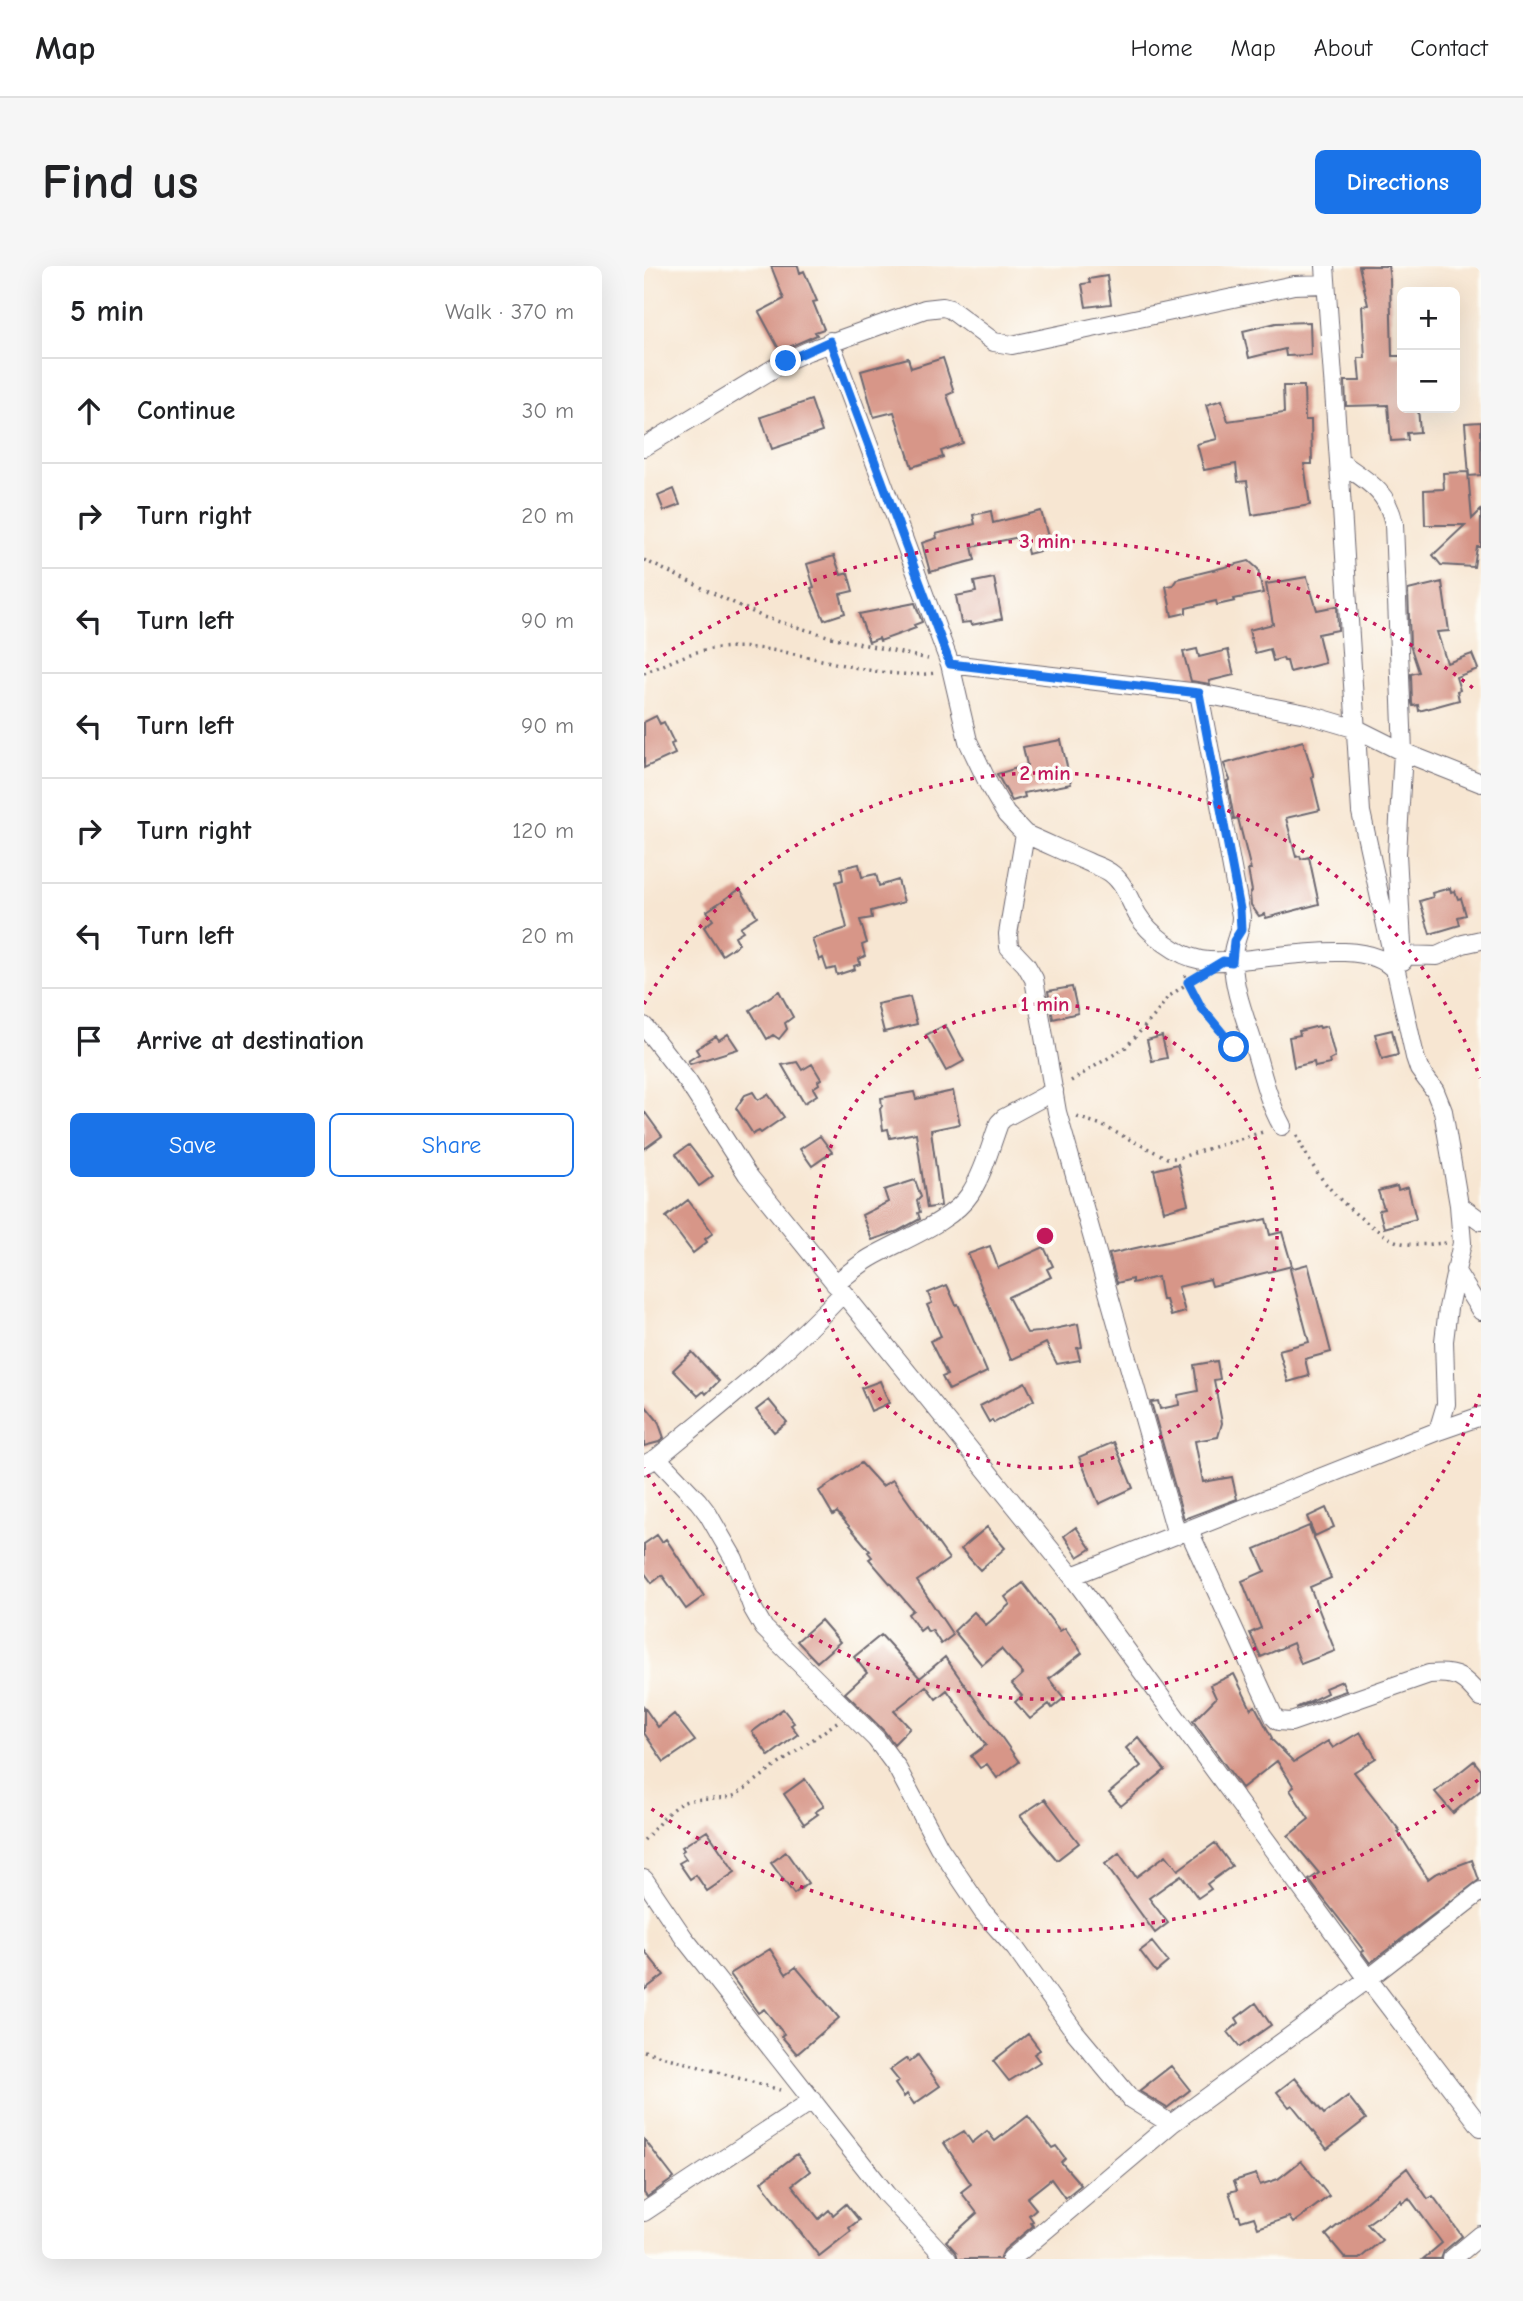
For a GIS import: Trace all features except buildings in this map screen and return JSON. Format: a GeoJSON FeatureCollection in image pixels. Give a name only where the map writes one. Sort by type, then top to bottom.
{"type":"FeatureCollection","features":[{"type":"Feature","properties":{"kind":"street"},"geometry":{"type":"LineString","coordinates":[[644,447],[786,361],[830,341],[925,309],[950,309],[994,342],[1012,345],[1294,285],[1325,275],[1362,825],[1419,1069],[1435,1091],[1443,1111],[1460,1205],[1462,1242],[1444,1341],[1446,1404],[1438,1431]]}},
{"type":"Feature","properties":{"kind":"street"},"geometry":{"type":"LineString","coordinates":[[830,341],[951,668],[968,741],[1006,814],[1025,834],[1114,875],[1139,917],[1177,950],[1201,960],[1228,961],[1320,951],[1381,958],[1391,965],[1397,974]]}},
{"type":"Feature","properties":{"kind":"street"},"geometry":{"type":"LineString","coordinates":[[1339,461],[1381,492],[1392,512],[1394,524],[1403,752],[1397,854],[1407,1023]]}},
{"type":"Feature","properties":{"kind":"street"},"geometry":{"type":"LineString","coordinates":[[951,668],[1199,693],[1306,714],[1357,729],[1403,752],[1481,783]]}},
{"type":"Feature","properties":{"kind":"street"},"geometry":{"type":"LineString","coordinates":[[1199,693],[1241,916],[1241,930],[1234,941],[1228,961],[1269,1099],[1282,1126]]}},
{"type":"Feature","properties":{"kind":"street"},"geometry":{"type":"LineString","coordinates":[[1025,834],[1008,939],[1009,947],[1026,965],[1034,979],[1057,1112],[1183,1533],[1274,1717],[1279,1721],[1291,1722],[1429,1674],[1452,1674],[1466,1680],[1481,1698]]}},
{"type":"Feature","properties":{"kind":"street"},"geometry":{"type":"LineString","coordinates":[[1402,955],[1437,956],[1463,944],[1481,940]]}},
{"type":"Feature","properties":{"kind":"street"},"geometry":{"type":"LineString","coordinates":[[644,1026],[688,1082],[747,1174],[1072,1576],[1368,1979],[1481,2127]]}},
{"type":"Feature","properties":{"kind":"street"},"geometry":{"type":"LineString","coordinates":[[1054,1091],[1004,1118],[999,1124],[984,1169],[966,1199],[946,1216],[870,1258],[839,1289],[810,1328],[648,1461],[698,1501],[708,1514],[734,1559],[764,1628],[889,1755],[939,1847],[982,1912],[1014,1948],[1075,2032],[1131,2099],[1171,2123]]}},
{"type":"Feature","properties":{"kind":"street"},"geometry":{"type":"LineString","coordinates":[[1460,1205],[1481,1221]]}},
{"type":"Feature","properties":{"kind":"street"},"geometry":{"type":"LineString","coordinates":[[1455,1270],[1481,1311]]}},
{"type":"Feature","properties":{"kind":"street"},"geometry":{"type":"LineString","coordinates":[[1072,1576],[1481,1416]]}},
{"type":"Feature","properties":{"kind":"street"},"geometry":{"type":"LineString","coordinates":[[644,1879],[684,1938],[886,2194],[947,2259]]}},
{"type":"Feature","properties":{"kind":"street"},"geometry":{"type":"LineString","coordinates":[[1011,2259],[1171,2123],[1368,1979],[1481,1891]]}},
{"type":"Feature","properties":{"kind":"street"},"geometry":{"type":"LineString","coordinates":[[644,2212],[813,2100]]}},
{"type":"Feature","properties":{"kind":"street"},"geometry":{"type":"LineString","coordinates":[[1452,2259],[1481,2235]]}},
{"type":"Feature","properties":{"kind":"path"},"geometry":{"type":"LineString","coordinates":[[644,560],[763,617],[951,668]]}},
{"type":"Feature","properties":{"kind":"path"},"geometry":{"type":"LineString","coordinates":[[644,673],[712,649],[784,651],[919,676],[951,668]]}},
{"type":"Feature","properties":{"kind":"path"},"geometry":{"type":"LineString","coordinates":[[1177,950],[1188,982],[1201,1007],[1228,1043],[1259,1063]]}},
{"type":"Feature","properties":{"kind":"path"},"geometry":{"type":"LineString","coordinates":[[1054,1091],[1126,1047],[1168,997],[1188,982],[1228,961]]}},
{"type":"Feature","properties":{"kind":"path"},"geometry":{"type":"LineString","coordinates":[[1057,1112],[1099,1124],[1161,1157],[1172,1159],[1282,1126],[1296,1131],[1306,1156],[1338,1199],[1353,1213],[1393,1240],[1415,1244],[1462,1242]]}},
{"type":"Feature","properties":{"kind":"path"},"geometry":{"type":"LineString","coordinates":[[644,1840],[677,1805],[687,1801],[736,1795],[850,1713]]}},
{"type":"Feature","properties":{"kind":"path"},"geometry":{"type":"LineString","coordinates":[[644,2051],[813,2100]]}},
{"type":"Feature","properties":{"kind":"route"},"geometry":{"type":"LineString","coordinates":[[786,361],[830,341],[950,664],[1199,693],[1240,909],[1241,930],[1234,941],[1232,962],[1223,961],[1188,982],[1201,1007],[1234,1047]]}}]}
